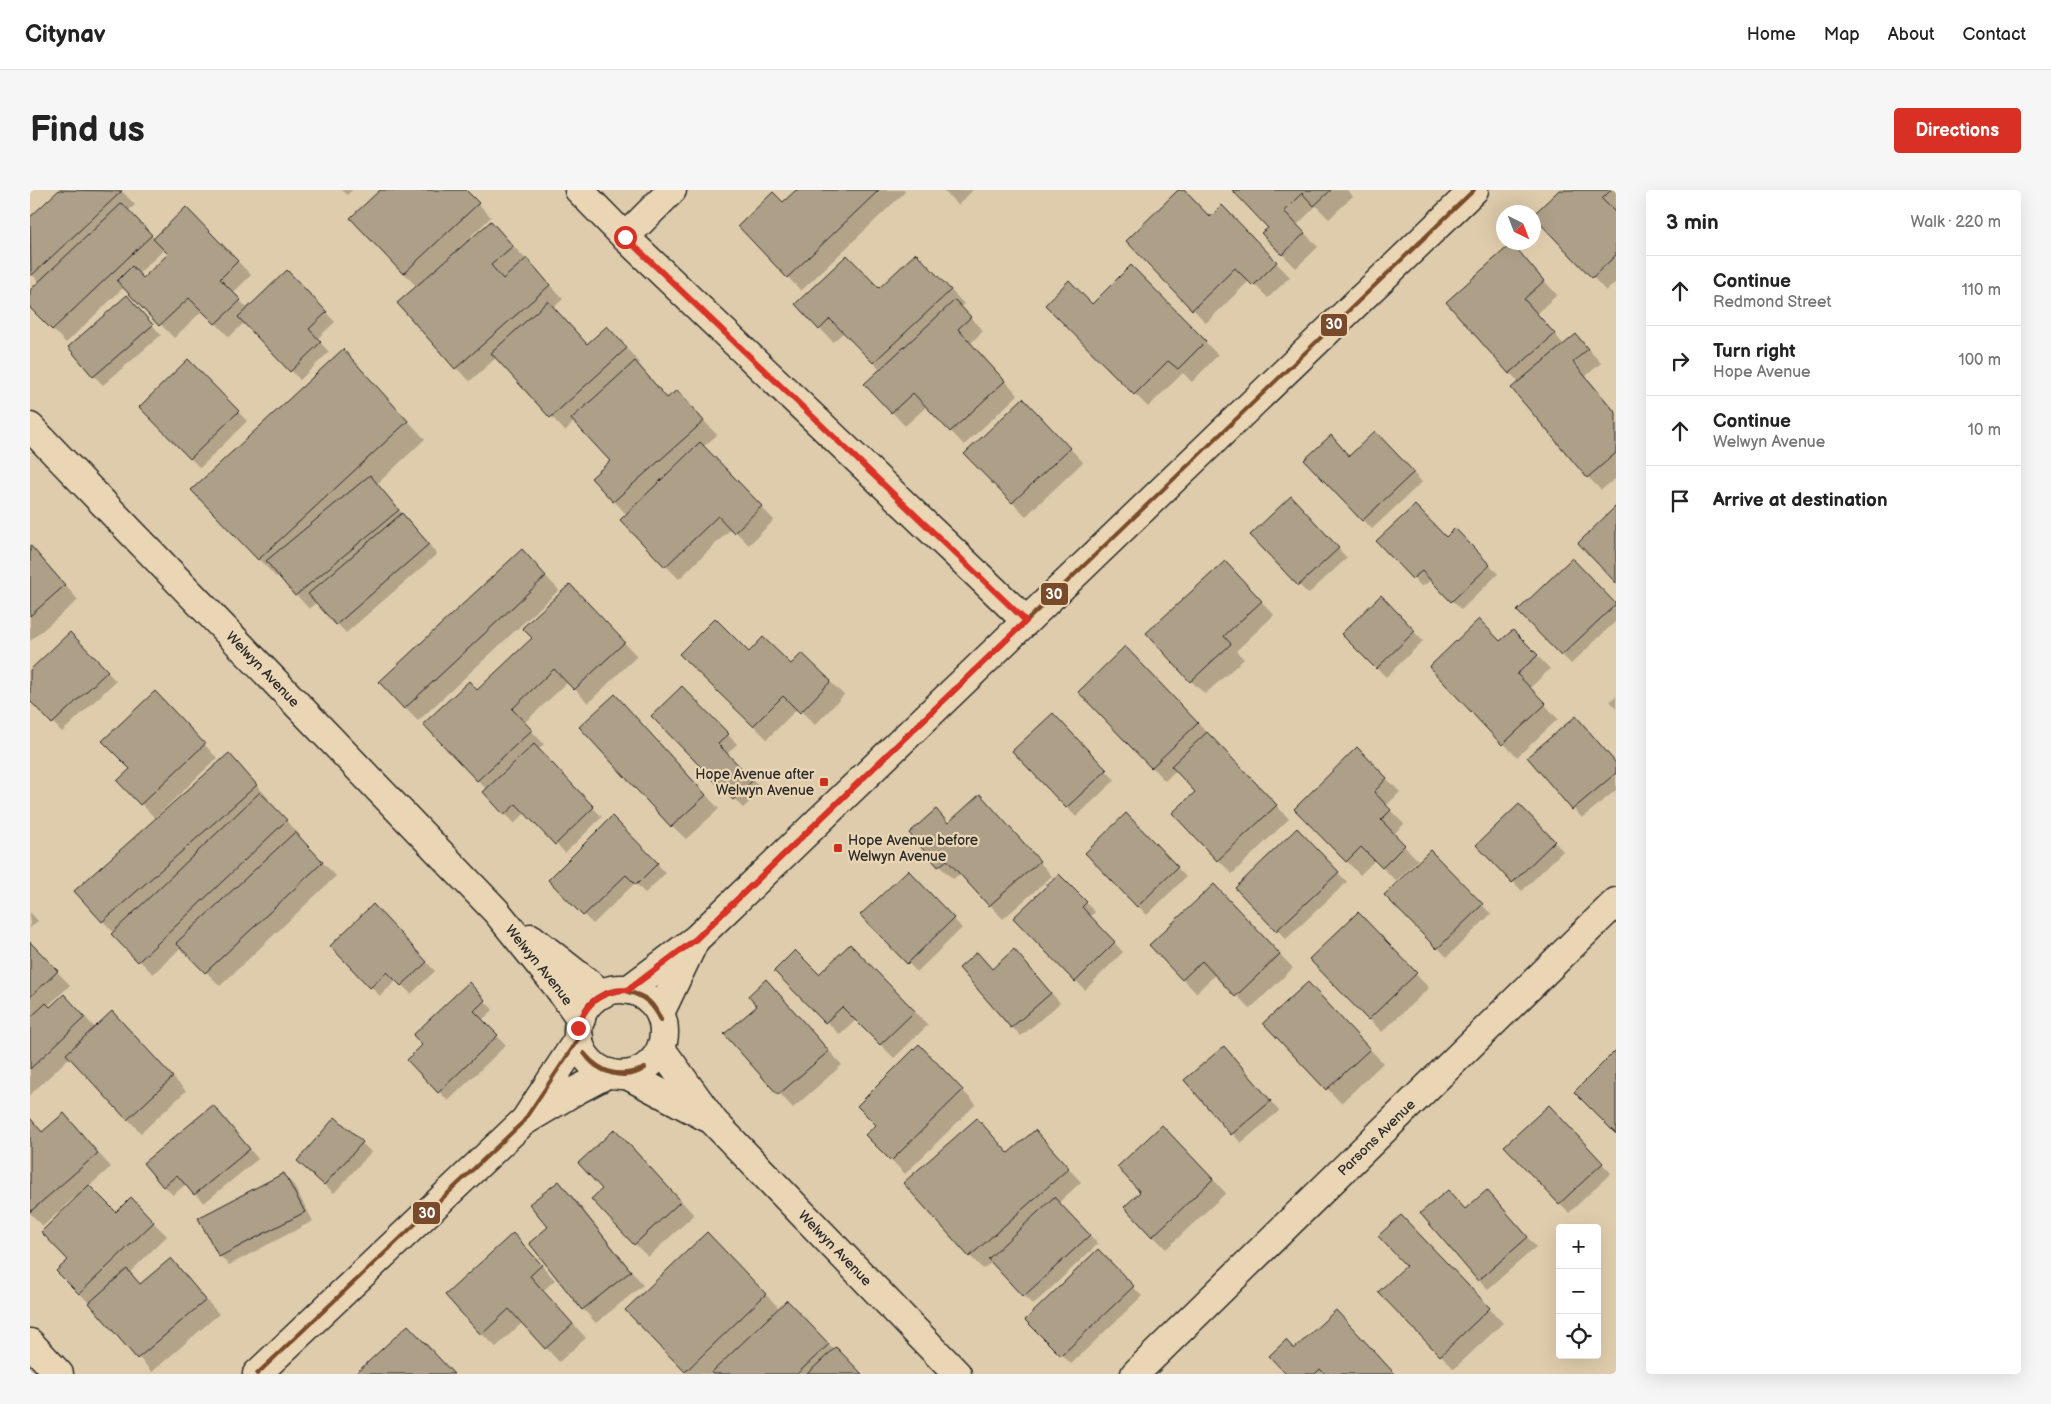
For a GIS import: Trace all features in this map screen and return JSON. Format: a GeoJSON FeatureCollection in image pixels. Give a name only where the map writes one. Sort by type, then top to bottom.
{"type":"FeatureCollection","features":[{"type":"Feature","properties":{"kind":"street"},"geometry":{"type":"LineString","coordinates":[[579,190],[625,237],[1026,621]]}},
{"type":"Feature","properties":{"kind":"street"},"geometry":{"type":"LineString","coordinates":[[625,237],[672,190]]}},
{"type":"Feature","properties":{"kind":"street"},"geometry":{"type":"LineString","coordinates":[[628,990],[696,939],[1474,190]]}},
{"type":"Feature","properties":{"kind":"street","name":"Welwyn Avenue"},"geometry":{"type":"LineString","coordinates":[[30,427],[496,911],[557,986],[580,1028],[582,1049],[588,1060],[598,1068],[618,1074],[714,1122]]}},
{"type":"Feature","properties":{"kind":"street","name":"Parsons Avenue"},"geometry":{"type":"LineString","coordinates":[[1135,1374],[1616,902]]}},
{"type":"Feature","properties":{"kind":"street","name":"Welwyn Avenue"},"geometry":{"type":"LineString","coordinates":[[496,911],[602,994],[592,1000],[580,1028]]}},
{"type":"Feature","properties":{"kind":"street"},"geometry":{"type":"LineString","coordinates":[[660,1013],[696,939]]}},
{"type":"Feature","properties":{"kind":"street"},"geometry":{"type":"LineString","coordinates":[[257,1374],[524,1122],[575,1091],[618,1074],[638,1072],[647,1066],[660,1049],[664,1037],[664,1024],[660,1013],[652,1002],[641,994],[628,990],[614,990],[602,994]]}},
{"type":"Feature","properties":{"kind":"street"},"geometry":{"type":"LineString","coordinates":[[524,1122],[580,1028]]}},
{"type":"Feature","properties":{"kind":"street","name":"Welwyn Avenue"},"geometry":{"type":"LineString","coordinates":[[660,1049],[714,1122],[957,1374]]}},
{"type":"Feature","properties":{"kind":"street"},"geometry":{"type":"LineString","coordinates":[[30,1343],[59,1374]]}},
{"type":"Feature","properties":{"kind":"building"},"geometry":{"type":"Polygon","coordinates":[[[59,190],[122,191],[31,276],[30,217],[59,190]]]}},
{"type":"Feature","properties":{"kind":"building"},"geometry":{"type":"Polygon","coordinates":[[[380,190],[466,190],[479,203],[403,274],[350,218],[380,190]]]}},
{"type":"Feature","properties":{"kind":"building"},"geometry":{"type":"Polygon","coordinates":[[[796,190],[879,190],[787,278],[738,226],[773,192],[783,202],[796,190]]]}},
{"type":"Feature","properties":{"kind":"building"},"geometry":{"type":"Polygon","coordinates":[[[1178,190],[1184,190],[1210,217],[1222,205],[1277,262],[1253,286],[1235,268],[1192,310],[1126,241],[1178,190]]]}},
{"type":"Feature","properties":{"kind":"building"},"geometry":{"type":"Polygon","coordinates":[[[1232,190],[1331,190],[1314,206],[1302,193],[1284,211],[1305,233],[1282,255],[1261,233],[1268,228],[1232,190]]]}},
{"type":"Feature","properties":{"kind":"building"},"geometry":{"type":"Polygon","coordinates":[[[1559,190],[1611,190],[1602,199],[1616,213],[1616,255],[1592,278],[1541,224],[1541,207],[1559,190]]]}},
{"type":"Feature","properties":{"kind":"building"},"geometry":{"type":"Polygon","coordinates":[[[122,203],[152,235],[52,330],[30,308],[30,290],[122,203]]]}},
{"type":"Feature","properties":{"kind":"building"},"geometry":{"type":"Polygon","coordinates":[[[186,207],[238,261],[220,279],[241,300],[215,324],[189,298],[159,326],[117,281],[132,266],[143,278],[168,254],[153,239],[186,207]]]}},
{"type":"Feature","properties":{"kind":"building"},"geometry":{"type":"Polygon","coordinates":[[[491,221],[513,246],[491,265],[503,279],[527,258],[550,285],[455,369],[397,303],[491,221]]]}},
{"type":"Feature","properties":{"kind":"building"},"geometry":{"type":"Polygon","coordinates":[[[1504,250],[1518,250],[1544,281],[1524,299],[1555,334],[1509,374],[1446,302],[1504,250]]]}},
{"type":"Feature","properties":{"kind":"building"},"geometry":{"type":"Polygon","coordinates":[[[916,253],[951,290],[873,363],[830,319],[819,330],[795,304],[847,255],[879,288],[916,253]]]}},
{"type":"Feature","properties":{"kind":"building"},"geometry":{"type":"Polygon","coordinates":[[[1131,265],[1206,341],[1178,369],[1168,361],[1134,395],[1045,305],[1069,280],[1092,304],[1131,265]]]}},
{"type":"Feature","properties":{"kind":"building"},"geometry":{"type":"Polygon","coordinates":[[[287,270],[327,312],[309,329],[321,342],[290,372],[238,317],[287,270]]]}},
{"type":"Feature","properties":{"kind":"building"},"geometry":{"type":"Polygon","coordinates":[[[127,295],[153,325],[93,377],[68,347],[127,295]]]}},
{"type":"Feature","properties":{"kind":"building"},"geometry":{"type":"Polygon","coordinates":[[[955,300],[971,317],[958,329],[1005,381],[950,432],[913,393],[891,413],[864,384],[955,300]]]}},
{"type":"Feature","properties":{"kind":"building"},"geometry":{"type":"Polygon","coordinates":[[[548,301],[587,344],[607,326],[627,348],[550,418],[491,353],[548,301]]]}},
{"type":"Feature","properties":{"kind":"building"},"geometry":{"type":"Polygon","coordinates":[[[1576,334],[1588,349],[1573,362],[1616,413],[1616,453],[1587,478],[1511,388],[1576,334]]]}},
{"type":"Feature","properties":{"kind":"building"},"geometry":{"type":"Polygon","coordinates":[[[343,349],[408,421],[258,560],[191,490],[343,349]]]}},
{"type":"Feature","properties":{"kind":"building"},"geometry":{"type":"Polygon","coordinates":[[[188,359],[239,411],[190,459],[139,407],[188,359]]]}},
{"type":"Feature","properties":{"kind":"building"},"geometry":{"type":"Polygon","coordinates":[[[635,361],[667,398],[677,390],[704,421],[613,502],[591,478],[610,461],[571,419],[635,361]]]}},
{"type":"Feature","properties":{"kind":"building"},"geometry":{"type":"Polygon","coordinates":[[[1023,398],[1070,448],[1012,503],[964,454],[1023,398]]]}},
{"type":"Feature","properties":{"kind":"building"},"geometry":{"type":"Polygon","coordinates":[[[1375,431],[1414,472],[1362,521],[1304,460],[1331,435],[1349,456],[1375,431]]]}},
{"type":"Feature","properties":{"kind":"building"},"geometry":{"type":"Polygon","coordinates":[[[700,442],[762,506],[734,533],[718,516],[665,567],[620,520],[700,442]]]}},
{"type":"Feature","properties":{"kind":"building"},"geometry":{"type":"Polygon","coordinates":[[[370,475],[399,510],[295,596],[266,561],[370,475]]]}},
{"type":"Feature","properties":{"kind":"building"},"geometry":{"type":"Polygon","coordinates":[[[1291,496],[1339,548],[1298,586],[1250,535],[1291,496]]]}},
{"type":"Feature","properties":{"kind":"building"},"geometry":{"type":"Polygon","coordinates":[[[1415,505],[1446,537],[1455,528],[1490,565],[1451,602],[1422,571],[1412,579],[1376,541],[1415,505]]]}},
{"type":"Feature","properties":{"kind":"building"},"geometry":{"type":"Polygon","coordinates":[[[1616,506],[1616,583],[1578,543],[1616,506]]]}},
{"type":"Feature","properties":{"kind":"building"},"geometry":{"type":"Polygon","coordinates":[[[402,513],[429,544],[336,625],[308,594],[402,513]]]}},
{"type":"Feature","properties":{"kind":"building"},"geometry":{"type":"Polygon","coordinates":[[[30,545],[65,585],[30,616],[30,545]]]}},
{"type":"Feature","properties":{"kind":"building"},"geometry":{"type":"Polygon","coordinates":[[[522,549],[546,576],[404,709],[379,682],[522,549]]]}},
{"type":"Feature","properties":{"kind":"building"},"geometry":{"type":"Polygon","coordinates":[[[1572,558],[1616,604],[1561,656],[1517,611],[1572,558]]]}},
{"type":"Feature","properties":{"kind":"building"},"geometry":{"type":"Polygon","coordinates":[[[1225,561],[1262,601],[1224,636],[1231,644],[1190,682],[1146,633],[1225,561]]]}},
{"type":"Feature","properties":{"kind":"building"},"geometry":{"type":"Polygon","coordinates":[[[570,584],[625,642],[574,690],[554,669],[512,709],[532,730],[477,781],[423,724],[469,681],[477,690],[532,638],[522,628],[570,584]]]}},
{"type":"Feature","properties":{"kind":"building"},"geometry":{"type":"Polygon","coordinates":[[[1381,595],[1415,631],[1376,669],[1341,634],[1381,595]]]}},
{"type":"Feature","properties":{"kind":"building"},"geometry":{"type":"Polygon","coordinates":[[[715,618],[749,652],[763,637],[791,664],[802,653],[831,681],[800,713],[783,696],[753,726],[679,654],[715,618]]]}},
{"type":"Feature","properties":{"kind":"building"},"geometry":{"type":"Polygon","coordinates":[[[1479,619],[1500,641],[1513,630],[1538,655],[1517,674],[1546,704],[1502,745],[1429,667],[1479,619]]]}},
{"type":"Feature","properties":{"kind":"building"},"geometry":{"type":"Polygon","coordinates":[[[70,632],[108,671],[52,724],[30,701],[30,670],[70,632]]]}},
{"type":"Feature","properties":{"kind":"building"},"geometry":{"type":"Polygon","coordinates":[[[1125,646],[1198,723],[1151,768],[1078,692],[1125,646]]]}},
{"type":"Feature","properties":{"kind":"building"},"geometry":{"type":"Polygon","coordinates":[[[682,686],[729,734],[718,744],[753,780],[733,800],[651,716],[682,686]]]}},
{"type":"Feature","properties":{"kind":"building"},"geometry":{"type":"Polygon","coordinates":[[[155,691],[205,744],[140,805],[117,781],[130,769],[102,741],[155,691]]]}},
{"type":"Feature","properties":{"kind":"building"},"geometry":{"type":"Polygon","coordinates":[[[615,694],[706,795],[671,827],[579,727],[615,694]]]}},
{"type":"Feature","properties":{"kind":"building"},"geometry":{"type":"Polygon","coordinates":[[[1053,713],[1107,770],[1066,808],[1012,751],[1053,713]]]}},
{"type":"Feature","properties":{"kind":"building"},"geometry":{"type":"Polygon","coordinates":[[[1576,716],[1616,763],[1616,773],[1572,810],[1527,757],[1576,716]]]}},
{"type":"Feature","properties":{"kind":"building"},"geometry":{"type":"Polygon","coordinates":[[[1207,732],[1277,805],[1217,861],[1172,813],[1195,792],[1171,766],[1207,732]]]}},
{"type":"Feature","properties":{"kind":"building"},"geometry":{"type":"Polygon","coordinates":[[[534,744],[594,807],[555,845],[516,804],[504,815],[483,792],[534,744]]]}},
{"type":"Feature","properties":{"kind":"building"},"geometry":{"type":"Polygon","coordinates":[[[1357,747],[1387,778],[1374,792],[1391,810],[1381,820],[1405,845],[1382,868],[1361,847],[1346,862],[1294,809],[1357,747]]]}},
{"type":"Feature","properties":{"kind":"building"},"geometry":{"type":"Polygon","coordinates":[[[229,753],[257,785],[102,922],[74,891],[229,753]]]}},
{"type":"Feature","properties":{"kind":"building"},"geometry":{"type":"Polygon","coordinates":[[[260,792],[287,820],[138,962],[111,934],[260,792]]]}},
{"type":"Feature","properties":{"kind":"building"},"geometry":{"type":"Polygon","coordinates":[[[980,794],[1040,861],[989,906],[947,860],[938,867],[909,833],[936,809],[948,823],[980,794]]]}},
{"type":"Feature","properties":{"kind":"building"},"geometry":{"type":"Polygon","coordinates":[[[1519,804],[1555,841],[1512,883],[1476,845],[1519,804]]]}},
{"type":"Feature","properties":{"kind":"building"},"geometry":{"type":"Polygon","coordinates":[[[1126,813],[1178,867],[1137,907],[1085,853],[1126,813]]]}},
{"type":"Feature","properties":{"kind":"building"},"geometry":{"type":"Polygon","coordinates":[[[612,816],[658,863],[636,885],[626,875],[583,916],[548,880],[612,816]]]}},
{"type":"Feature","properties":{"kind":"building"},"geometry":{"type":"Polygon","coordinates":[[[1297,828],[1339,872],[1276,931],[1235,888],[1297,828]]]}},
{"type":"Feature","properties":{"kind":"building"},"geometry":{"type":"Polygon","coordinates":[[[295,832],[323,862],[205,973],[176,943],[295,832]]]}},
{"type":"Feature","properties":{"kind":"building"},"geometry":{"type":"Polygon","coordinates":[[[1430,850],[1483,904],[1437,949],[1384,895],[1430,850]]]}},
{"type":"Feature","properties":{"kind":"building"},"geometry":{"type":"Polygon","coordinates":[[[908,870],[954,918],[907,964],[860,915],[908,870]]]}},
{"type":"Feature","properties":{"kind":"building"},"geometry":{"type":"Polygon","coordinates":[[[1059,874],[1087,902],[1082,907],[1115,942],[1075,982],[1013,918],[1059,874]]]}},
{"type":"Feature","properties":{"kind":"building"},"geometry":{"type":"Polygon","coordinates":[[[1214,884],[1280,954],[1235,997],[1202,961],[1182,980],[1149,945],[1214,884]]]}},
{"type":"Feature","properties":{"kind":"building"},"geometry":{"type":"Polygon","coordinates":[[[373,904],[427,962],[401,986],[387,972],[370,988],[330,946],[373,904]]]}},
{"type":"Feature","properties":{"kind":"building"},"geometry":{"type":"Polygon","coordinates":[[[1358,912],[1417,973],[1368,1020],[1309,959],[1358,912]]]}},
{"type":"Feature","properties":{"kind":"building"},"geometry":{"type":"Polygon","coordinates":[[[30,942],[58,971],[30,997],[30,942]]]}},
{"type":"Feature","properties":{"kind":"building"},"geometry":{"type":"Polygon","coordinates":[[[850,944],[915,1011],[880,1045],[842,1007],[825,1023],[774,971],[795,950],[819,974],[850,944]]]}},
{"type":"Feature","properties":{"kind":"building"},"geometry":{"type":"Polygon","coordinates":[[[1014,949],[1051,993],[1011,1028],[959,968],[977,952],[992,969],[1014,949]]]}},
{"type":"Feature","properties":{"kind":"building"},"geometry":{"type":"Polygon","coordinates":[[[766,979],[829,1051],[778,1095],[724,1034],[757,1006],[748,996],[766,979]]]}},
{"type":"Feature","properties":{"kind":"building"},"geometry":{"type":"Polygon","coordinates":[[[469,982],[485,1000],[474,1011],[498,1035],[438,1093],[407,1060],[422,1045],[413,1035],[469,982]]]}},
{"type":"Feature","properties":{"kind":"building"},"geometry":{"type":"Polygon","coordinates":[[[1308,982],[1370,1049],[1326,1090],[1263,1023],[1308,982]]]}},
{"type":"Feature","properties":{"kind":"building"},"geometry":{"type":"Polygon","coordinates":[[[64,994],[85,1017],[30,1069],[30,1018],[46,1003],[50,1007],[64,994]]]}},
{"type":"Feature","properties":{"kind":"building"},"geometry":{"type":"Polygon","coordinates":[[[112,1011],[173,1077],[127,1120],[66,1054],[112,1011]]]}},
{"type":"Feature","properties":{"kind":"building"},"geometry":{"type":"Polygon","coordinates":[[[919,1044],[963,1090],[891,1161],[865,1135],[876,1125],[857,1106],[919,1044]]]}},
{"type":"Feature","properties":{"kind":"building"},"geometry":{"type":"Polygon","coordinates":[[[1224,1046],[1271,1101],[1231,1135],[1184,1080],[1224,1046]]]}},
{"type":"Feature","properties":{"kind":"building"},"geometry":{"type":"Polygon","coordinates":[[[1616,1050],[1616,1134],[1574,1092],[1616,1050]]]}},
{"type":"Feature","properties":{"kind":"building"},"geometry":{"type":"Polygon","coordinates":[[[213,1105],[250,1149],[194,1195],[177,1175],[163,1187],[143,1163],[213,1105]]]}},
{"type":"Feature","properties":{"kind":"building"},"geometry":{"type":"Polygon","coordinates":[[[1549,1105],[1603,1163],[1559,1204],[1504,1146],[1549,1105]]]}},
{"type":"Feature","properties":{"kind":"building"},"geometry":{"type":"Polygon","coordinates":[[[64,1113],[98,1153],[30,1212],[30,1118],[42,1132],[64,1113]]]}},
{"type":"Feature","properties":{"kind":"building"},"geometry":{"type":"Polygon","coordinates":[[[335,1117],[363,1142],[324,1185],[297,1161],[335,1117]]]}},
{"type":"Feature","properties":{"kind":"building"},"geometry":{"type":"Polygon","coordinates":[[[977,1118],[1008,1153],[1035,1130],[1069,1168],[969,1257],[903,1183],[977,1118]]]}},
{"type":"Feature","properties":{"kind":"building"},"geometry":{"type":"Polygon","coordinates":[[[1162,1125],[1213,1179],[1152,1237],[1124,1207],[1140,1192],[1117,1167],[1162,1125]]]}},
{"type":"Feature","properties":{"kind":"building"},"geometry":{"type":"Polygon","coordinates":[[[615,1129],[681,1201],[634,1245],[591,1199],[602,1189],[578,1163],[615,1129]]]}},
{"type":"Feature","properties":{"kind":"building"},"geometry":{"type":"Polygon","coordinates":[[[284,1173],[305,1212],[219,1257],[198,1218],[284,1173]]]}},
{"type":"Feature","properties":{"kind":"building"},"geometry":{"type":"Polygon","coordinates":[[[559,1181],[631,1271],[582,1310],[529,1243],[548,1227],[529,1204],[559,1181]]]}},
{"type":"Feature","properties":{"kind":"building"},"geometry":{"type":"Polygon","coordinates":[[[89,1185],[116,1212],[131,1197],[154,1222],[79,1294],[56,1271],[68,1260],[41,1232],[89,1185]]]}},
{"type":"Feature","properties":{"kind":"building"},"geometry":{"type":"Polygon","coordinates":[[[1448,1190],[1465,1209],[1487,1190],[1528,1237],[1478,1281],[1420,1213],[1448,1190]]]}},
{"type":"Feature","properties":{"kind":"building"},"geometry":{"type":"Polygon","coordinates":[[[1054,1197],[1090,1235],[1023,1297],[988,1259],[1054,1197]]]}},
{"type":"Feature","properties":{"kind":"building"},"geometry":{"type":"Polygon","coordinates":[[[1401,1215],[1490,1308],[1440,1356],[1378,1292],[1406,1266],[1378,1236],[1401,1215]]]}},
{"type":"Feature","properties":{"kind":"building"},"geometry":{"type":"Polygon","coordinates":[[[707,1232],[766,1294],[685,1372],[625,1310],[707,1232]]]}},
{"type":"Feature","properties":{"kind":"building"},"geometry":{"type":"Polygon","coordinates":[[[513,1233],[542,1265],[530,1276],[573,1324],[545,1349],[509,1309],[481,1335],[445,1295],[513,1233]]]}},
{"type":"Feature","properties":{"kind":"building"},"geometry":{"type":"Polygon","coordinates":[[[1098,1249],[1134,1286],[1061,1356],[1025,1320],[1098,1249]]]}},
{"type":"Feature","properties":{"kind":"building"},"geometry":{"type":"Polygon","coordinates":[[[171,1258],[206,1300],[137,1359],[89,1303],[127,1269],[140,1284],[171,1258]]]}},
{"type":"Feature","properties":{"kind":"building"},"geometry":{"type":"Polygon","coordinates":[[[787,1300],[829,1344],[797,1374],[711,1373],[787,1300]]]}},
{"type":"Feature","properties":{"kind":"building"},"geometry":{"type":"Polygon","coordinates":[[[1336,1310],[1395,1374],[1325,1374],[1320,1369],[1315,1374],[1286,1374],[1269,1356],[1286,1340],[1294,1349],[1336,1310]]]}},
{"type":"Feature","properties":{"kind":"building"},"geometry":{"type":"Polygon","coordinates":[[[408,1325],[454,1374],[355,1374],[408,1325]]]}},
{"type":"Feature","properties":{"kind":"building"},"geometry":{"type":"Polygon","coordinates":[[[836,1347],[862,1374],[807,1374],[836,1347]]]}},
{"type":"Feature","properties":{"kind":"transit line","name":"30"},"geometry":{"type":"LineString","coordinates":[[628,990],[696,939],[1474,190]]}},
{"type":"Feature","properties":{"kind":"transit line","name":"30"},"geometry":{"type":"LineString","coordinates":[[584,1012],[590,1003],[600,996],[611,991],[622,990]]}},
{"type":"Feature","properties":{"kind":"transit line","name":"30"},"geometry":{"type":"LineString","coordinates":[[584,1012],[601,997],[622,990]]}},
{"type":"Feature","properties":{"kind":"transit line","name":"30"},"geometry":{"type":"LineString","coordinates":[[628,992],[640,995],[649,1001],[661,1020]]}},
{"type":"Feature","properties":{"kind":"transit line","name":"30"},"geometry":{"type":"LineString","coordinates":[[628,992],[648,1002],[661,1020]]}},
{"type":"Feature","properties":{"kind":"transit line","name":"30"},"geometry":{"type":"LineString","coordinates":[[257,1374],[523,1122],[579,1038]]}},
{"type":"Feature","properties":{"kind":"transit line","name":"30"},"geometry":{"type":"LineString","coordinates":[[584,1053],[597,1066],[612,1072],[627,1073],[645,1068]]}},
{"type":"Feature","properties":{"kind":"transit line","name":"30"},"geometry":{"type":"LineString","coordinates":[[584,1053],[596,1066],[620,1075],[637,1072],[645,1068]]}},
{"type":"Feature","properties":{"kind":"place","name":"Hope Avenue after Welwyn Avenue"},"geometry":{"type":"Point","coordinates":[824,782]}},
{"type":"Feature","properties":{"kind":"place","name":"Hope Avenue before Welwyn Avenue"},"geometry":{"type":"Point","coordinates":[838,848]}},
{"type":"Feature","properties":{"kind":"route"},"geometry":{"type":"LineString","coordinates":[[578,1028],[592,1000],[614,990],[628,990],[696,939],[1026,621],[625,237]]}}]}
